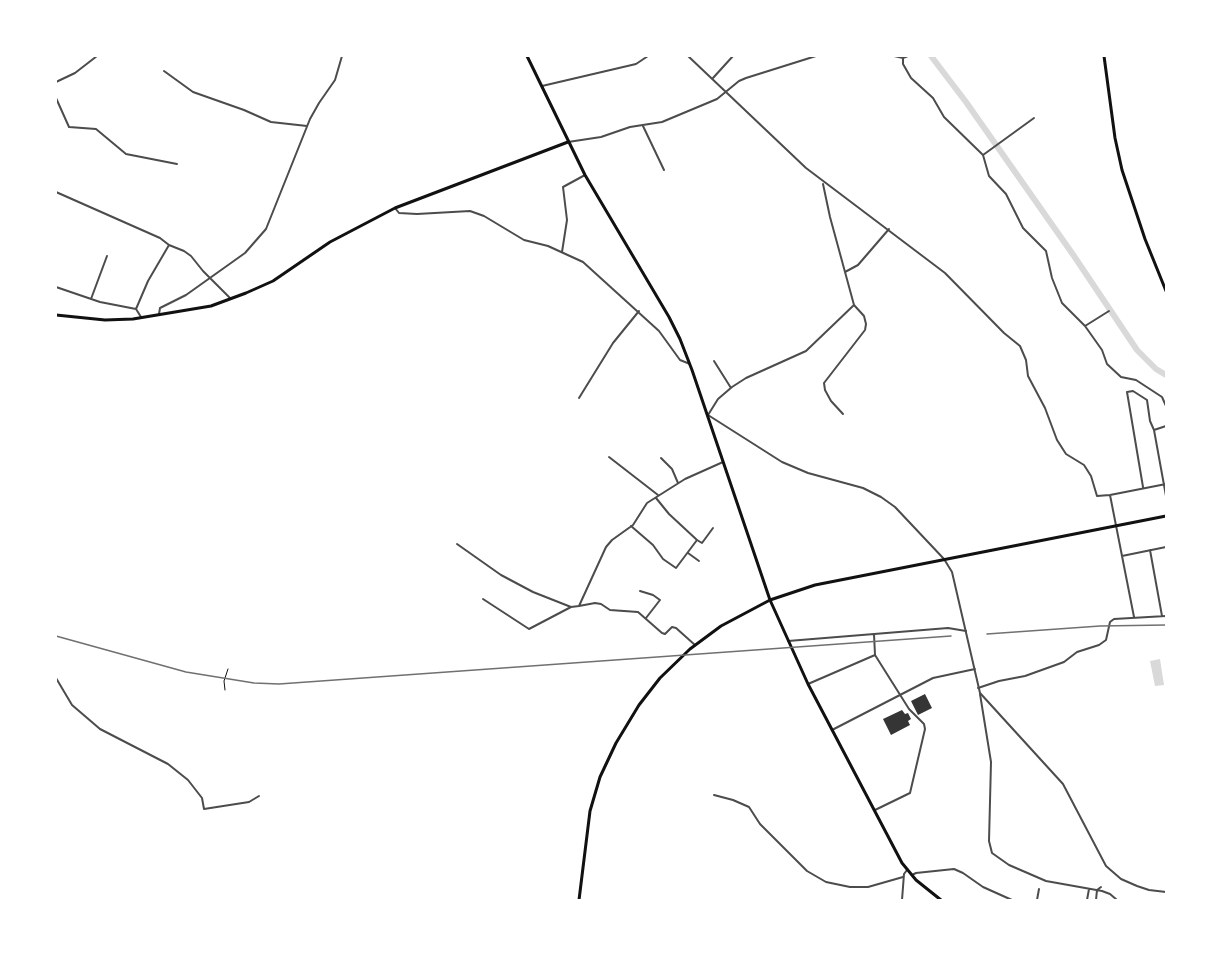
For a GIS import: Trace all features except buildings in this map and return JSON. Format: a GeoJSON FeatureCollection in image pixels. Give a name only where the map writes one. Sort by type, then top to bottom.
{"type":"FeatureCollection","features":[{"type":"Feature","properties":{"kind":"main road"},"geometry":{"type":"LineString","coordinates":[[527,56],[585,175],[669,317],[690,364],[770,600],[808,684],[890,843],[907,870],[941,900]]}},
{"type":"Feature","properties":{"kind":"main road"},"geometry":{"type":"LineString","coordinates":[[1104,56],[1115,138],[1122,170],[1145,239],[1167,291]]}},
{"type":"Feature","properties":{"kind":"main road"},"geometry":{"type":"LineString","coordinates":[[56,315],[105,320],[141,318],[211,306],[273,280],[330,242],[395,208],[568,142]]}},
{"type":"Feature","properties":{"kind":"main road"},"geometry":{"type":"LineString","coordinates":[[579,900],[587,828],[600,777],[616,743],[639,705],[674,663],[710,634],[770,600],[815,585],[1167,516]]}},
{"type":"Feature","properties":{"kind":"street"},"geometry":{"type":"LineString","coordinates":[[56,82],[75,73],[97,56]]}},
{"type":"Feature","properties":{"kind":"street"},"geometry":{"type":"LineString","coordinates":[[159,316],[160,308],[186,295],[245,253],[266,229],[307,126],[316,107],[334,83],[342,56]]}},
{"type":"Feature","properties":{"kind":"street"},"geometry":{"type":"LineString","coordinates":[[542,86],[636,64],[648,56]]}},
{"type":"Feature","properties":{"kind":"street"},"geometry":{"type":"LineString","coordinates":[[688,56],[820,180],[889,229],[945,273],[1004,333],[1020,346],[1026,360],[1028,376],[1045,408],[1057,440],[1066,454],[1084,465],[1091,476],[1097,496],[1165,484]]}},
{"type":"Feature","properties":{"kind":"street"},"geometry":{"type":"LineString","coordinates":[[713,78],[733,56]]}},
{"type":"Feature","properties":{"kind":"street"},"geometry":{"type":"LineString","coordinates":[[568,142],[601,137],[630,127],[662,122],[708,104],[746,78],[816,56]]}},
{"type":"Feature","properties":{"kind":"street"},"geometry":{"type":"LineString","coordinates":[[894,56],[903,58],[908,56]]}},
{"type":"Feature","properties":{"kind":"street"},"geometry":{"type":"LineString","coordinates":[[903,58],[903,64],[911,78],[933,98],[944,117],[983,155],[989,176],[1006,194],[1023,228],[1046,251],[1052,278],[1062,303],[1084,326],[1102,350],[1107,364],[1121,377],[1136,380],[1162,397],[1167,406]]}},
{"type":"Feature","properties":{"kind":"street"},"geometry":{"type":"LineString","coordinates":[[164,71],[193,92],[271,122],[307,126]]}},
{"type":"Feature","properties":{"kind":"street"},"geometry":{"type":"LineString","coordinates":[[56,98],[69,127],[96,129],[126,154],[177,165]]}},
{"type":"Feature","properties":{"kind":"street"},"geometry":{"type":"LineString","coordinates":[[983,155],[1034,118]]}},
{"type":"Feature","properties":{"kind":"street"},"geometry":{"type":"LineString","coordinates":[[643,126],[664,170]]}},
{"type":"Feature","properties":{"kind":"street"},"geometry":{"type":"LineString","coordinates":[[562,252],[567,220],[563,187],[585,175]]}},
{"type":"Feature","properties":{"kind":"street"},"geometry":{"type":"LineString","coordinates":[[820,180],[824,186],[854,305],[864,316],[866,324],[865,330],[824,383],[831,401],[843,414]]}},
{"type":"Feature","properties":{"kind":"street"},"geometry":{"type":"LineString","coordinates":[[56,192],[160,238],[191,256],[231,299]]}},
{"type":"Feature","properties":{"kind":"street"},"geometry":{"type":"LineString","coordinates":[[395,208],[399,213],[417,214],[470,211],[484,216],[524,240],[562,252],[593,269],[666,338],[678,357],[690,364]]}},
{"type":"Feature","properties":{"kind":"street"},"geometry":{"type":"LineString","coordinates":[[845,272],[858,265],[889,229]]}},
{"type":"Feature","properties":{"kind":"street"},"geometry":{"type":"LineString","coordinates":[[136,309],[148,281],[169,245]]}},
{"type":"Feature","properties":{"kind":"street"},"geometry":{"type":"LineString","coordinates":[[91,299],[107,256]]}},
{"type":"Feature","properties":{"kind":"street"},"geometry":{"type":"LineString","coordinates":[[56,287],[91,299],[136,309],[141,318]]}},
{"type":"Feature","properties":{"kind":"street"},"geometry":{"type":"LineString","coordinates":[[854,305],[806,351],[746,378],[718,399],[708,415],[792,466],[808,473],[855,484],[881,497],[895,507],[944,560],[952,572],[980,693],[991,762],[989,841],[992,853],[1010,865],[1046,881],[1097,890],[1110,894],[1117,900]]}},
{"type":"Feature","properties":{"kind":"street"},"geometry":{"type":"LineString","coordinates":[[579,398],[613,343],[639,311]]}},
{"type":"Feature","properties":{"kind":"street"},"geometry":{"type":"LineString","coordinates":[[1084,326],[1109,311]]}},
{"type":"Feature","properties":{"kind":"street"},"geometry":{"type":"LineString","coordinates":[[714,361],[731,388]]}},
{"type":"Feature","properties":{"kind":"street"},"geometry":{"type":"LineString","coordinates":[[1143,488],[1127,392],[1133,391],[1147,400],[1167,496]]}},
{"type":"Feature","properties":{"kind":"street"},"geometry":{"type":"LineString","coordinates":[[1154,430],[1167,426]]}},
{"type":"Feature","properties":{"kind":"street"},"geometry":{"type":"LineString","coordinates":[[609,457],[657,496],[669,514],[697,540],[702,543],[713,528]]}},
{"type":"Feature","properties":{"kind":"street"},"geometry":{"type":"LineString","coordinates":[[661,458],[672,469],[678,483]]}},
{"type":"Feature","properties":{"kind":"street"},"geometry":{"type":"LineString","coordinates":[[579,606],[606,547],[631,526],[648,503],[678,483],[723,462]]}},
{"type":"Feature","properties":{"kind":"street"},"geometry":{"type":"LineString","coordinates":[[1110,495],[1134,617]]}},
{"type":"Feature","properties":{"kind":"street"},"geometry":{"type":"LineString","coordinates":[[631,526],[653,545],[663,559],[676,568],[697,540]]}},
{"type":"Feature","properties":{"kind":"street"},"geometry":{"type":"LineString","coordinates":[[457,544],[501,575],[533,592],[571,607]]}},
{"type":"Feature","properties":{"kind":"street"},"geometry":{"type":"LineString","coordinates":[[1122,556],[1167,547]]}},
{"type":"Feature","properties":{"kind":"street"},"geometry":{"type":"LineString","coordinates":[[978,688],[999,681],[1016,679],[1064,662],[1077,652],[1099,645],[1106,640],[1112,620],[1165,616],[1150,550]]}},
{"type":"Feature","properties":{"kind":"street"},"geometry":{"type":"LineString","coordinates":[[688,553],[699,561]]}},
{"type":"Feature","properties":{"kind":"street"},"geometry":{"type":"LineString","coordinates":[[640,591],[660,600],[645,618]]}},
{"type":"Feature","properties":{"kind":"street"},"geometry":{"type":"LineString","coordinates":[[483,598],[529,629],[571,607],[601,604],[610,610],[638,612],[665,634],[672,627],[676,628],[695,645]]}},
{"type":"Feature","properties":{"kind":"street"},"geometry":{"type":"LineString","coordinates":[[788,642],[948,628],[966,631]]}},
{"type":"Feature","properties":{"kind":"street"},"geometry":{"type":"LineString","coordinates":[[874,636],[874,655],[909,709],[924,724],[925,729],[910,793],[874,811]]}},
{"type":"Feature","properties":{"kind":"street"},"geometry":{"type":"LineString","coordinates":[[808,684],[874,655]]}},
{"type":"Feature","properties":{"kind":"street"},"geometry":{"type":"LineString","coordinates":[[832,730],[933,678],[975,669]]}},
{"type":"Feature","properties":{"kind":"street"},"geometry":{"type":"LineString","coordinates":[[56,678],[72,705],[100,729],[180,772],[194,785],[202,798],[204,809],[249,802],[259,796]]}},
{"type":"Feature","properties":{"kind":"street"},"geometry":{"type":"LineString","coordinates":[[980,693],[1063,784],[1101,860],[1121,879],[1144,889],[1167,892]]}},
{"type":"Feature","properties":{"kind":"street"},"geometry":{"type":"LineString","coordinates":[[714,795],[749,807],[760,824],[807,871],[826,882],[850,887],[868,887],[903,877]]}},
{"type":"Feature","properties":{"kind":"street"},"geometry":{"type":"LineString","coordinates":[[912,875],[954,869],[983,887],[1012,900]]}},
{"type":"Feature","properties":{"kind":"street"},"geometry":{"type":"LineString","coordinates":[[902,900],[903,877],[907,870]]}},
{"type":"Feature","properties":{"kind":"street"},"geometry":{"type":"LineString","coordinates":[[1116,881],[1121,879]]}},
{"type":"Feature","properties":{"kind":"street"},"geometry":{"type":"LineString","coordinates":[[1096,900],[1097,890],[1101,887]]}},
{"type":"Feature","properties":{"kind":"street"},"geometry":{"type":"LineString","coordinates":[[1087,900],[1089,888]]}},
{"type":"Feature","properties":{"kind":"street"},"geometry":{"type":"LineString","coordinates":[[1037,900],[1039,889]]}},
{"type":"Feature","properties":{"kind":"path"},"geometry":{"type":"LineString","coordinates":[[225,690],[224,681],[228,669]]}},
{"type":"Feature","properties":{"kind":"shaded area"},"geometry":{"type":"Polygon","coordinates":[[[1160,659],[1164,685],[1155,686],[1150,661],[1160,659]]]}},
{"type":"Feature","properties":{"kind":"waterway"},"geometry":{"type":"LineString","coordinates":[[931,56],[1074,256],[1137,350],[1156,369],[1166,375]]}},
{"type":"Feature","properties":{"kind":"railway"},"geometry":{"type":"LineString","coordinates":[[987,634],[1100,626],[1166,625]]}},
{"type":"Feature","properties":{"kind":"railway"},"geometry":{"type":"LineString","coordinates":[[56,636],[186,672],[254,683],[279,684],[951,636]]}}]}
